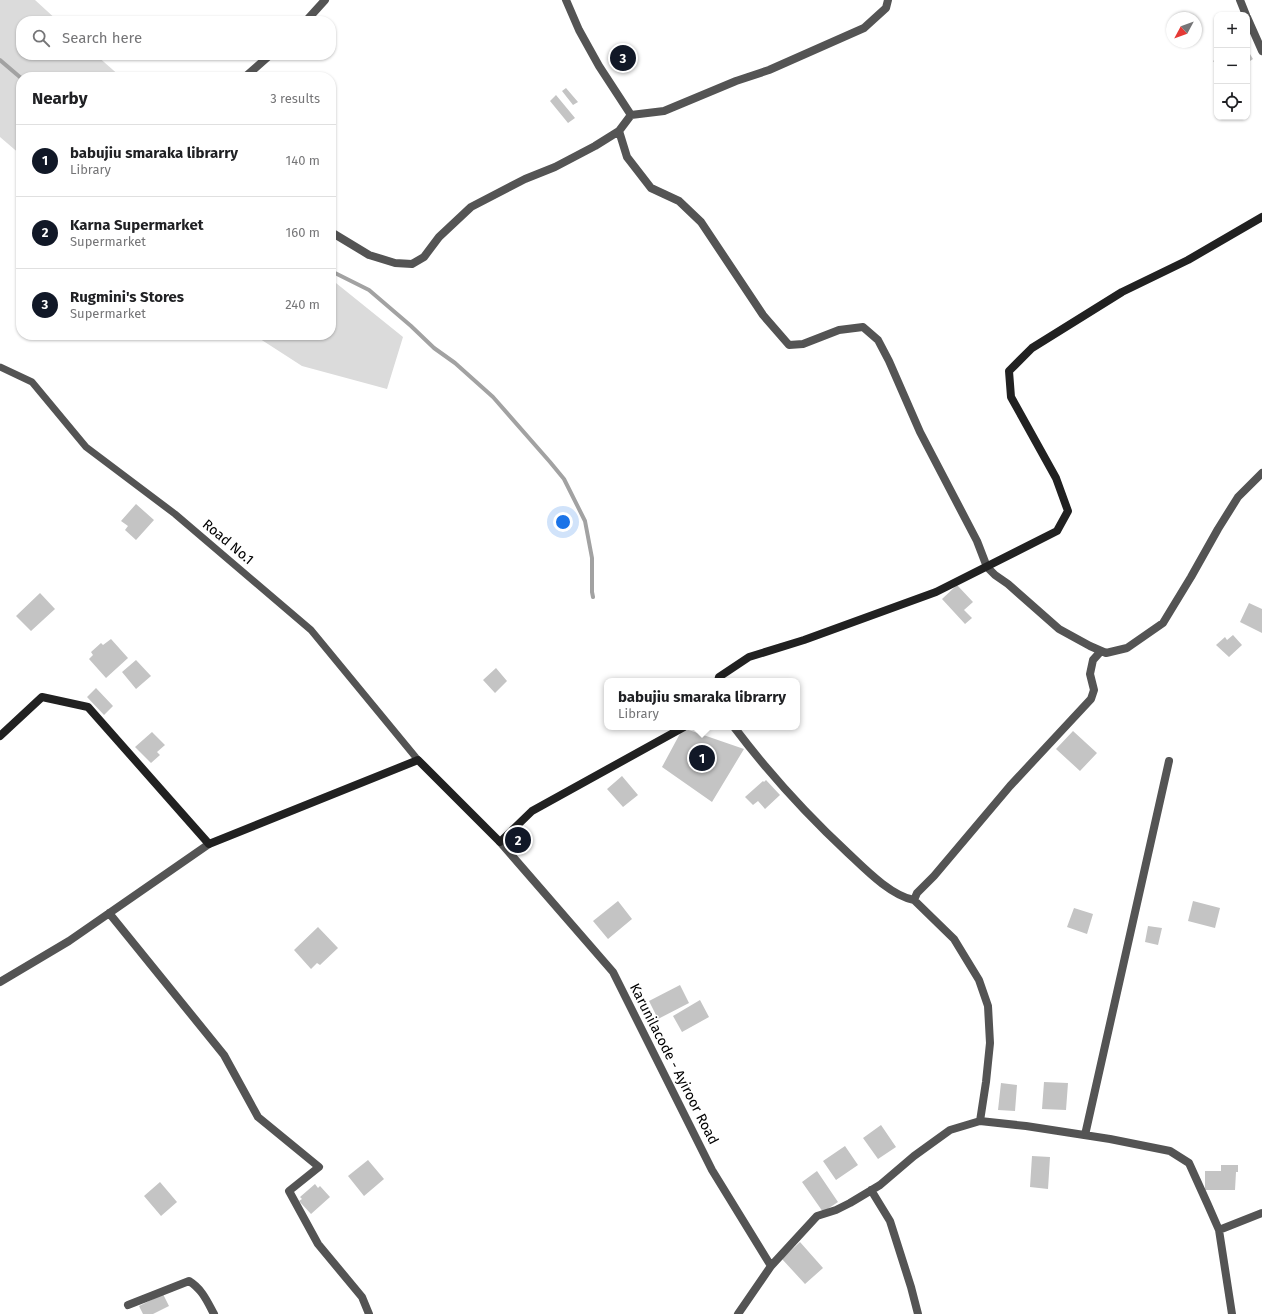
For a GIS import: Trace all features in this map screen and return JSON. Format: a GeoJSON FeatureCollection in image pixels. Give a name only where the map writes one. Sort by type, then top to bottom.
{"type":"FeatureCollection","features":[{"type":"Feature","properties":{"kind":"main road"},"geometry":{"type":"LineString","coordinates":[[719,678],[749,657],[804,640],[936,592],[1057,531],[1068,511],[1056,478],[1011,397],[1009,371],[1032,348],[1122,292],[1188,260],[1262,217]]}},
{"type":"Feature","properties":{"kind":"main road"},"geometry":{"type":"LineString","coordinates":[[0,736],[42,697],[88,707],[209,844],[418,760],[500,842],[532,811],[679,730]]}},
{"type":"Feature","properties":{"kind":"street"},"geometry":{"type":"LineString","coordinates":[[311,16],[325,0]]}},
{"type":"Feature","properties":{"kind":"street"},"geometry":{"type":"LineString","coordinates":[[566,0],[579,30],[599,66],[631,114]]}},
{"type":"Feature","properties":{"kind":"street"},"geometry":{"type":"LineString","coordinates":[[336,235],[368,255],[395,263],[412,264],[424,257],[439,237],[470,207],[525,179],[555,167],[595,146],[619,131],[631,114],[664,111],[736,81],[769,70],[864,28],[886,8],[888,0]]}},
{"type":"Feature","properties":{"kind":"street"},"geometry":{"type":"LineString","coordinates":[[1240,0],[1244,12]]}},
{"type":"Feature","properties":{"kind":"street"},"geometry":{"type":"LineString","coordinates":[[1250,25],[1262,52]]}},
{"type":"Feature","properties":{"kind":"street"},"geometry":{"type":"LineString","coordinates":[[251,72],[264,60]]}},
{"type":"Feature","properties":{"kind":"street"},"geometry":{"type":"LineString","coordinates":[[619,131],[627,158],[651,188],[679,201],[701,222],[763,315],[789,345],[803,344],[838,330],[856,328],[863,328],[878,340],[889,361],[920,432],[977,541],[987,567],[1059,629],[1090,646],[1106,653],[1127,648],[1163,623],[1238,496],[1262,473]]}},
{"type":"Feature","properties":{"kind":"street"},"geometry":{"type":"LineString","coordinates":[[914,900],[917,893],[939,870],[1010,786],[1091,699],[1094,690],[1090,674],[1091,667],[1093,660],[1101,651]]}},
{"type":"Feature","properties":{"kind":"street"},"geometry":{"type":"LineString","coordinates":[[736,730],[764,766],[839,846],[869,873],[893,891],[914,900],[954,939],[979,980],[988,1006],[990,1043],[980,1121]]}},
{"type":"Feature","properties":{"kind":"street"},"geometry":{"type":"LineString","coordinates":[[1085,1135],[1169,762]]}},
{"type":"Feature","properties":{"kind":"street","name":"Karunilacode - Ayiroor Road"},"geometry":{"type":"LineString","coordinates":[[500,842],[613,972],[712,1170],[771,1266]]}},
{"type":"Feature","properties":{"kind":"street"},"geometry":{"type":"LineString","coordinates":[[0,982],[69,941],[209,844]]}},
{"type":"Feature","properties":{"kind":"street"},"geometry":{"type":"LineString","coordinates":[[109,913],[224,1055],[258,1117],[319,1167],[289,1191],[318,1244],[362,1297],[370,1314]]}},
{"type":"Feature","properties":{"kind":"street"},"geometry":{"type":"LineString","coordinates":[[738,1314],[771,1266],[817,1216],[836,1210],[871,1190],[950,1130],[980,1121],[1085,1135],[1170,1151],[1189,1163],[1219,1230],[1232,1314]]}},
{"type":"Feature","properties":{"kind":"street"},"geometry":{"type":"LineString","coordinates":[[871,1190],[890,1221],[918,1314]]}},
{"type":"Feature","properties":{"kind":"street"},"geometry":{"type":"LineString","coordinates":[[1219,1230],[1262,1213]]}},
{"type":"Feature","properties":{"kind":"street"},"geometry":{"type":"LineString","coordinates":[[128,1304],[189,1282],[196,1286],[204,1296],[214,1314]]}},
{"type":"Feature","properties":{"kind":"lane","name":"Road No.1"},"geometry":{"type":"LineString","coordinates":[[0,367],[32,382],[86,447],[175,514],[311,630],[418,760]]}},
{"type":"Feature","properties":{"kind":"shaded area"},"geometry":{"type":"Polygon","coordinates":[[[0,0],[35,0],[53,16],[16,16],[16,60],[102,60],[115,72],[16,72],[16,151],[0,137],[0,0]]]}},
{"type":"Feature","properties":{"kind":"shaded area"},"geometry":{"type":"Polygon","coordinates":[[[336,283],[403,337],[387,389],[302,366],[262,340],[336,340],[336,283]]]}},
{"type":"Feature","properties":{"kind":"building"},"geometry":{"type":"Polygon","coordinates":[[[1250,54],[1253,59],[1250,61],[1250,54]]]}},
{"type":"Feature","properties":{"kind":"building"},"geometry":{"type":"Polygon","coordinates":[[[566,88],[578,102],[573,105],[562,91],[566,88]]]}},
{"type":"Feature","properties":{"kind":"building"},"geometry":{"type":"Polygon","coordinates":[[[556,95],[575,118],[568,123],[550,101],[556,95]]]}},
{"type":"Feature","properties":{"kind":"building"},"geometry":{"type":"Polygon","coordinates":[[[136,504],[154,520],[136,540],[125,530],[128,526],[121,521],[136,504]]]}},
{"type":"Feature","properties":{"kind":"building"},"geometry":{"type":"Polygon","coordinates":[[[957,585],[973,602],[964,610],[972,618],[965,624],[942,599],[957,585]]]}},
{"type":"Feature","properties":{"kind":"building"},"geometry":{"type":"Polygon","coordinates":[[[40,593],[55,609],[31,631],[16,616],[40,593]]]}},
{"type":"Feature","properties":{"kind":"building"},"geometry":{"type":"Polygon","coordinates":[[[1249,603],[1262,609],[1262,633],[1240,622],[1249,603]]]}},
{"type":"Feature","properties":{"kind":"building"},"geometry":{"type":"Polygon","coordinates":[[[1233,635],[1242,645],[1229,657],[1216,645],[1225,637],[1227,640],[1233,635]]]}},
{"type":"Feature","properties":{"kind":"building"},"geometry":{"type":"Polygon","coordinates":[[[111,639],[128,658],[106,678],[89,659],[93,655],[91,652],[101,643],[103,645],[111,639]]]}},
{"type":"Feature","properties":{"kind":"building"},"geometry":{"type":"Polygon","coordinates":[[[136,660],[151,676],[136,689],[122,672],[136,660]]]}},
{"type":"Feature","properties":{"kind":"building"},"geometry":{"type":"Polygon","coordinates":[[[496,668],[507,681],[495,693],[483,680],[496,668]]]}},
{"type":"Feature","properties":{"kind":"building"},"geometry":{"type":"Polygon","coordinates":[[[96,688],[113,706],[104,715],[87,697],[96,688]]]}},
{"type":"Feature","properties":{"kind":"building"},"geometry":{"type":"Polygon","coordinates":[[[682,730],[689,730],[744,749],[712,802],[662,767],[682,730]]]}},
{"type":"Feature","properties":{"kind":"building"},"geometry":{"type":"Polygon","coordinates":[[[1073,731],[1097,753],[1080,771],[1056,749],[1073,731]]]}},
{"type":"Feature","properties":{"kind":"building"},"geometry":{"type":"Polygon","coordinates":[[[152,732],[165,745],[157,752],[160,755],[151,763],[135,747],[152,732]]]}},
{"type":"Feature","properties":{"kind":"building"},"geometry":{"type":"Polygon","coordinates":[[[622,776],[638,795],[623,807],[607,789],[622,776]]]}},
{"type":"Feature","properties":{"kind":"building"},"geometry":{"type":"Polygon","coordinates":[[[766,780],[780,795],[765,809],[758,801],[753,805],[745,797],[766,780]]]}},
{"type":"Feature","properties":{"kind":"building"},"geometry":{"type":"Polygon","coordinates":[[[618,901],[632,919],[608,939],[593,921],[618,901]]]}},
{"type":"Feature","properties":{"kind":"building"},"geometry":{"type":"Polygon","coordinates":[[[1193,901],[1220,908],[1215,928],[1188,921],[1193,901]]]}},
{"type":"Feature","properties":{"kind":"building"},"geometry":{"type":"Polygon","coordinates":[[[1074,908],[1093,914],[1087,934],[1067,927],[1074,908]]]}},
{"type":"Feature","properties":{"kind":"building"},"geometry":{"type":"Polygon","coordinates":[[[1148,926],[1162,928],[1158,945],[1145,942],[1148,926]]]}},
{"type":"Feature","properties":{"kind":"building"},"geometry":{"type":"Polygon","coordinates":[[[318,927],[338,948],[320,965],[317,963],[311,969],[294,950],[318,927]]]}},
{"type":"Feature","properties":{"kind":"building"},"geometry":{"type":"Polygon","coordinates":[[[680,985],[689,1003],[658,1019],[649,1001],[680,985]]]}},
{"type":"Feature","properties":{"kind":"building"},"geometry":{"type":"Polygon","coordinates":[[[700,1000],[709,1017],[682,1032],[673,1016],[700,1000]]]}},
{"type":"Feature","properties":{"kind":"building"},"geometry":{"type":"Polygon","coordinates":[[[1044,1082],[1068,1083],[1066,1110],[1042,1109],[1044,1082]]]}},
{"type":"Feature","properties":{"kind":"building"},"geometry":{"type":"Polygon","coordinates":[[[1001,1083],[1017,1085],[1015,1111],[998,1110],[1001,1083]]]}},
{"type":"Feature","properties":{"kind":"building"},"geometry":{"type":"Polygon","coordinates":[[[881,1125],[896,1147],[878,1159],[863,1138],[881,1125]]]}},
{"type":"Feature","properties":{"kind":"building"},"geometry":{"type":"Polygon","coordinates":[[[845,1146],[858,1165],[836,1180],[823,1161],[845,1146]]]}},
{"type":"Feature","properties":{"kind":"building"},"geometry":{"type":"Polygon","coordinates":[[[1032,1156],[1050,1157],[1048,1189],[1030,1187],[1032,1156]]]}},
{"type":"Feature","properties":{"kind":"building"},"geometry":{"type":"Polygon","coordinates":[[[368,1160],[384,1179],[364,1196],[348,1176],[368,1160]]]}},
{"type":"Feature","properties":{"kind":"building"},"geometry":{"type":"Polygon","coordinates":[[[1221,1165],[1238,1165],[1235,1190],[1205,1190],[1205,1171],[1221,1171],[1221,1165]]]}},
{"type":"Feature","properties":{"kind":"building"},"geometry":{"type":"Polygon","coordinates":[[[817,1171],[838,1202],[823,1212],[802,1182],[817,1171]]]}},
{"type":"Feature","properties":{"kind":"building"},"geometry":{"type":"Polygon","coordinates":[[[160,1182],[177,1202],[161,1216],[144,1196],[160,1182]]]}},
{"type":"Feature","properties":{"kind":"building"},"geometry":{"type":"Polygon","coordinates":[[[315,1184],[318,1188],[320,1186],[330,1197],[311,1214],[299,1201],[302,1199],[300,1197],[315,1184]]]}},
{"type":"Feature","properties":{"kind":"building"},"geometry":{"type":"Polygon","coordinates":[[[800,1242],[823,1268],[805,1284],[782,1259],[800,1242]]]}},
{"type":"Feature","properties":{"kind":"building"},"geometry":{"type":"Polygon","coordinates":[[[163,1294],[169,1306],[153,1314],[143,1314],[139,1306],[163,1294]]]}},
{"type":"Feature","properties":{"kind":"waterway"},"geometry":{"type":"LineString","coordinates":[[0,60],[16,74]]}},
{"type":"Feature","properties":{"kind":"waterway"},"geometry":{"type":"LineString","coordinates":[[336,274],[369,290],[434,348],[455,363],[493,397],[564,479],[585,521],[592,558],[593,597]]}},
{"type":"Feature","properties":{"kind":"place","name":"Rugmini's Stores"},"geometry":{"type":"Point","coordinates":[623,58]}},
{"type":"Feature","properties":{"kind":"place","name":"babujiu smaraka librarry"},"geometry":{"type":"Point","coordinates":[702,758]}},
{"type":"Feature","properties":{"kind":"place","name":"Karna Supermarket"},"geometry":{"type":"Point","coordinates":[518,840]}}]}
